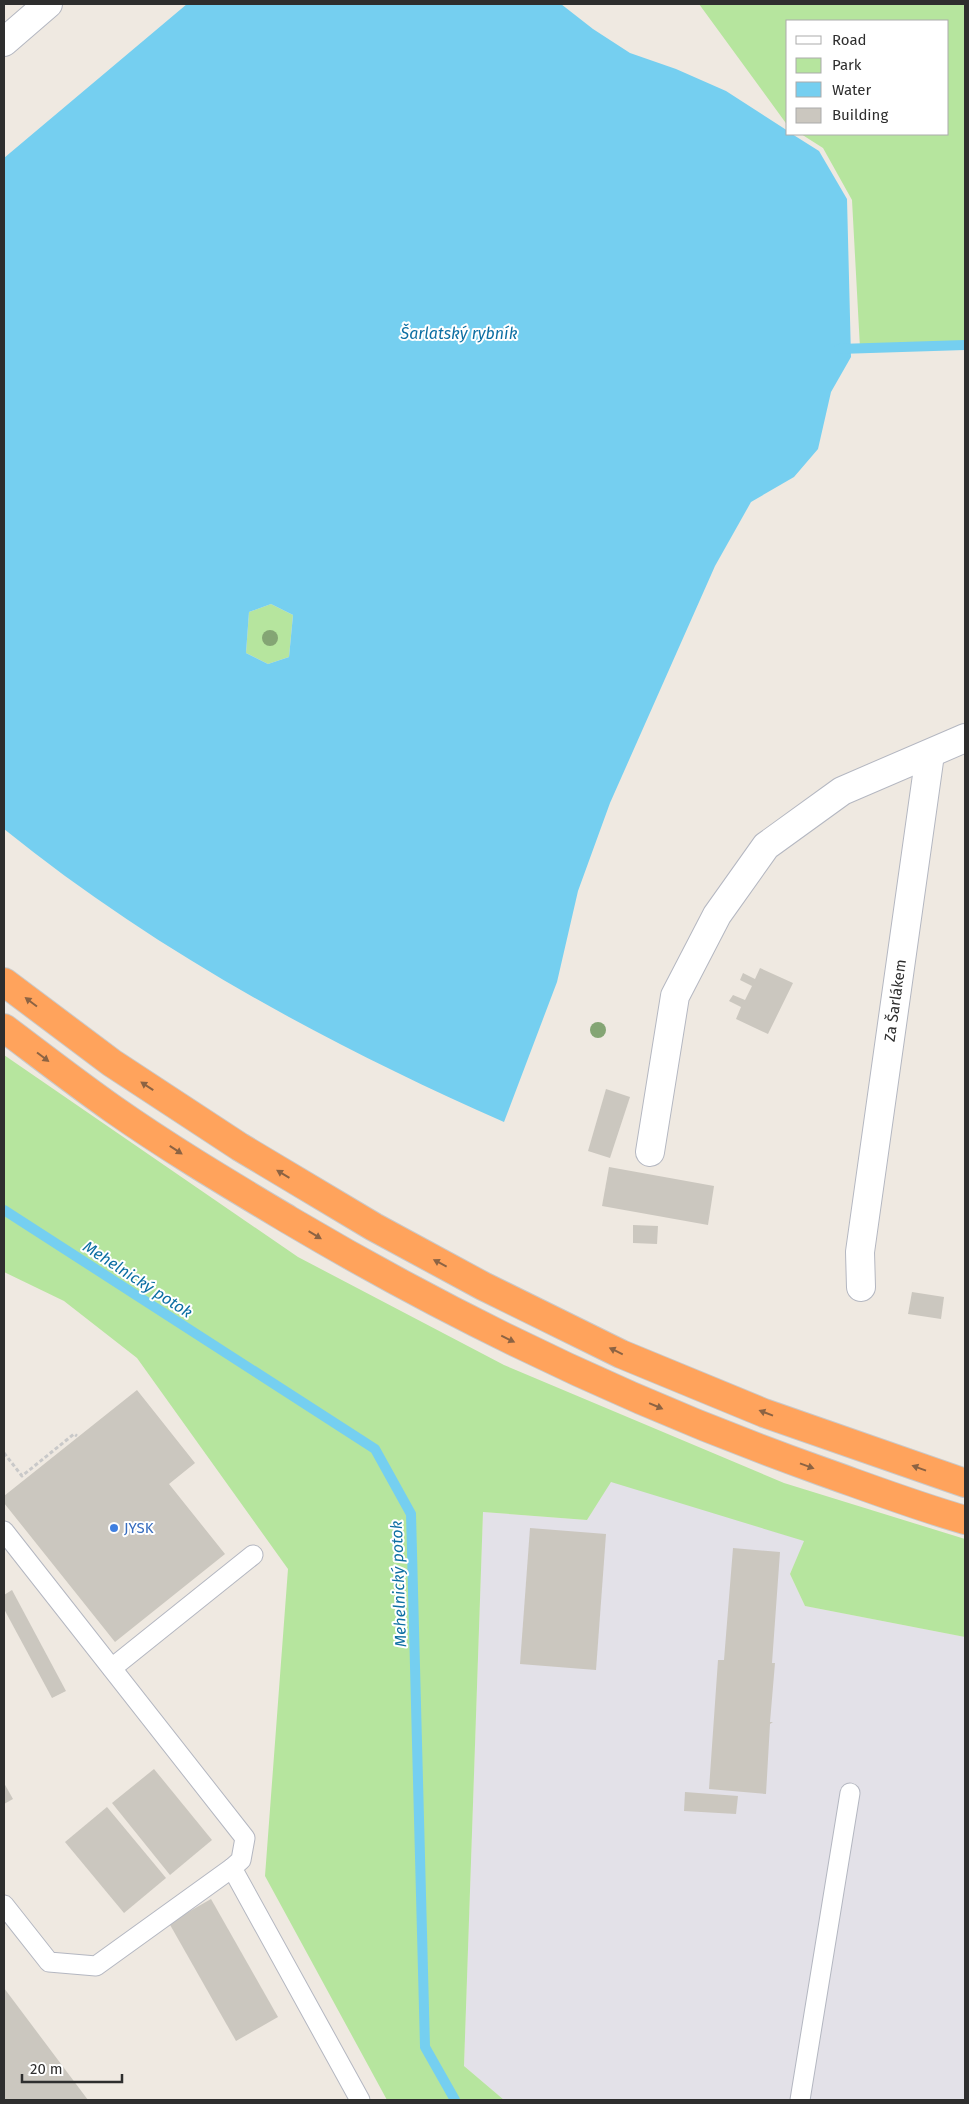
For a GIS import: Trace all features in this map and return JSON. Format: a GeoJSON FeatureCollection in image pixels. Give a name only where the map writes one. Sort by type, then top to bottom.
{"type":"FeatureCollection","features":[{"type":"Feature","properties":{"kind":"highway"},"geometry":{"type":"LineString","coordinates":[[4,982],[112,1063],[240,1148],[374,1227],[482,1286],[621,1354],[764,1413],[965,1482]]}},
{"type":"Feature","properties":{"kind":"highway"},"geometry":{"type":"LineString","coordinates":[[4,1028],[113,1109],[215,1176],[336,1248],[464,1318],[605,1386],[754,1447],[924,1508],[965,1520]]}},
{"type":"Feature","properties":{"kind":"street"},"geometry":{"type":"LineString","coordinates":[[4,42],[48,4]]}},
{"type":"Feature","properties":{"kind":"street"},"geometry":{"type":"LineString","coordinates":[[650,1152],[675,996],[717,915],[766,846],[842,791],[965,738]]}},
{"type":"Feature","properties":{"kind":"street","name":"Za Šarlákem"},"geometry":{"type":"LineString","coordinates":[[861,1287],[860,1252],[930,754]]}},
{"type":"Feature","properties":{"kind":"lane"},"geometry":{"type":"LineString","coordinates":[[4,1531],[245,1838],[241,1860],[232,1868],[96,1966],[49,1962],[4,1905]]}},
{"type":"Feature","properties":{"kind":"lane"},"geometry":{"type":"LineString","coordinates":[[112,1668],[253,1555]]}},
{"type":"Feature","properties":{"kind":"lane"},"geometry":{"type":"LineString","coordinates":[[800,2100],[850,1793]]}},
{"type":"Feature","properties":{"kind":"lane"},"geometry":{"type":"LineString","coordinates":[[232,1868],[360,2100]]}},
{"type":"Feature","properties":{"kind":"path"},"geometry":{"type":"LineString","coordinates":[[4,1453],[22,1476],[74,1434],[77,1436]]}},
{"type":"Feature","properties":{"kind":"shaded area"},"geometry":{"type":"Polygon","coordinates":[[[611,1481],[805,1541],[790,1574],[805,1606],[965,1637],[965,2100],[504,2100],[464,2066],[483,1512],[587,1520],[611,1481]]]}},
{"type":"Feature","properties":{"kind":"green space"},"geometry":{"type":"Polygon","coordinates":[[[699,4],[965,4],[965,343],[860,348],[852,200],[823,148],[803,135],[949,135],[949,20],[786,20],[786,123],[699,4]]]}},
{"type":"Feature","properties":{"kind":"green space"},"geometry":{"type":"Polygon","coordinates":[[[271,604],[293,615],[289,657],[268,664],[246,653],[249,612],[271,604]]]}},
{"type":"Feature","properties":{"kind":"green space"},"geometry":{"type":"Polygon","coordinates":[[[4,1055],[298,1257],[504,1365],[784,1483],[965,1539],[965,1637],[805,1606],[790,1574],[804,1541],[611,1482],[587,1520],[483,1512],[464,2066],[504,2100],[387,2100],[265,1876],[288,1569],[137,1358],[64,1301],[4,1272],[4,1055]]]}},
{"type":"Feature","properties":{"kind":"water","name":"Šarlatský rybník"},"geometry":{"type":"Polygon","coordinates":[[[187,4],[561,4],[593,29],[630,53],[676,69],[726,91],[786,130],[786,135],[794,135],[819,151],[847,199],[851,357],[831,392],[818,449],[794,477],[751,502],[715,566],[610,803],[578,891],[557,982],[504,1122],[372,1060],[244,992],[182,955],[121,915],[4,829],[4,158],[187,4]],[[271,604],[249,612],[246,653],[268,664],[289,657],[293,615],[271,604]]]}},
{"type":"Feature","properties":{"kind":"building"},"geometry":{"type":"Polygon","coordinates":[[[760,968],[793,983],[768,1034],[736,1019],[741,1007],[729,1001],[733,995],[745,1000],[752,986],[740,980],[743,973],[755,979],[760,968]]]}},
{"type":"Feature","properties":{"kind":"building"},"geometry":{"type":"Polygon","coordinates":[[[606,1089],[630,1097],[610,1158],[588,1151],[606,1089]]]}},
{"type":"Feature","properties":{"kind":"building"},"geometry":{"type":"Polygon","coordinates":[[[609,1167],[714,1186],[708,1225],[602,1206],[609,1167]]]}},
{"type":"Feature","properties":{"kind":"building"},"geometry":{"type":"Polygon","coordinates":[[[633,1225],[658,1226],[657,1244],[633,1243],[633,1225]]]}},
{"type":"Feature","properties":{"kind":"building"},"geometry":{"type":"Polygon","coordinates":[[[912,1292],[944,1297],[941,1319],[908,1314],[912,1292]]]}},
{"type":"Feature","properties":{"kind":"building","name":"JYSK"},"geometry":{"type":"Polygon","coordinates":[[[137,1390],[195,1463],[169,1484],[225,1554],[115,1642],[4,1503],[4,1496],[137,1390]]]}},
{"type":"Feature","properties":{"kind":"building"},"geometry":{"type":"Polygon","coordinates":[[[530,1528],[606,1534],[596,1670],[520,1664],[530,1528]]]}},
{"type":"Feature","properties":{"kind":"building"},"geometry":{"type":"Polygon","coordinates":[[[733,1548],[780,1552],[772,1663],[775,1663],[770,1722],[773,1722],[770,1724],[766,1794],[709,1789],[718,1660],[724,1660],[733,1548]]]}},
{"type":"Feature","properties":{"kind":"building"},"geometry":{"type":"Polygon","coordinates":[[[12,1590],[66,1691],[52,1698],[4,1609],[4,1595],[12,1590]]]}},
{"type":"Feature","properties":{"kind":"building"},"geometry":{"type":"Polygon","coordinates":[[[154,1769],[212,1840],[170,1875],[112,1803],[154,1769]]]}},
{"type":"Feature","properties":{"kind":"building"},"geometry":{"type":"Polygon","coordinates":[[[4,1783],[13,1799],[4,1804],[4,1783]]]}},
{"type":"Feature","properties":{"kind":"building"},"geometry":{"type":"Polygon","coordinates":[[[685,1792],[738,1796],[736,1814],[684,1811],[685,1792]]]}},
{"type":"Feature","properties":{"kind":"building"},"geometry":{"type":"Polygon","coordinates":[[[107,1807],[166,1878],[124,1913],[65,1842],[107,1807]]]}},
{"type":"Feature","properties":{"kind":"building"},"geometry":{"type":"Polygon","coordinates":[[[211,1899],[278,2017],[236,2041],[169,1923],[211,1899]]]}},
{"type":"Feature","properties":{"kind":"building"},"geometry":{"type":"Polygon","coordinates":[[[4,1988],[88,2100],[4,2100],[4,1988]]]}},
{"type":"Feature","properties":{"kind":"waterway"},"geometry":{"type":"LineString","coordinates":[[839,349],[965,345]]}},
{"type":"Feature","properties":{"kind":"waterway","name":"Mehelnický potok"},"geometry":{"type":"LineString","coordinates":[[4,1210],[375,1449],[411,1514],[425,2047],[455,2100]]}},
{"type":"Feature","properties":{"kind":"place","name":"JYSK"},"geometry":{"type":"Point","coordinates":[114,1528]}}]}
